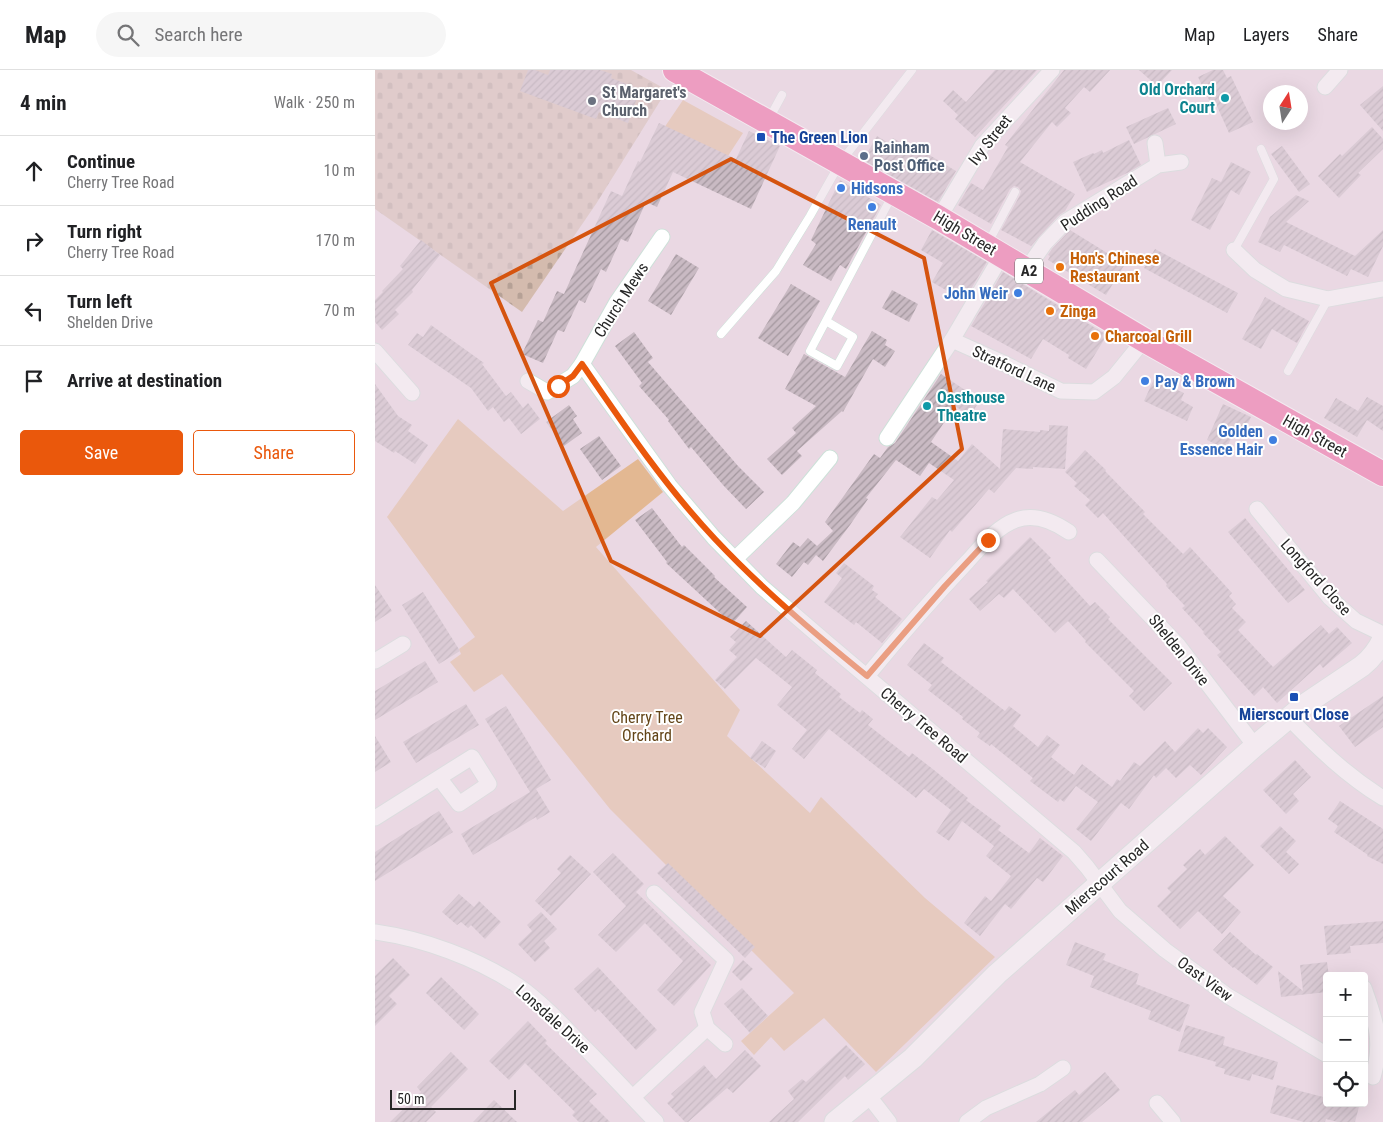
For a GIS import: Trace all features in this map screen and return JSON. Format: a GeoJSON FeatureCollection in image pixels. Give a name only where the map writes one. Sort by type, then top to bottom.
{"type":"FeatureCollection","features":[{"type":"Feature","properties":{"kind":"main road","name":"High Street"},"geometry":{"type":"LineString","coordinates":[[684,72],[767,123],[894,192],[1144,340],[1383,474]]}},
{"type":"Feature","properties":{"kind":"street","name":"Ivy Street"},"geometry":{"type":"LineString","coordinates":[[939,218],[982,146],[1052,70]]}},
{"type":"Feature","properties":{"kind":"street"},"geometry":{"type":"LineString","coordinates":[[1325,87],[1340,70]]}},
{"type":"Feature","properties":{"kind":"street"},"geometry":{"type":"LineString","coordinates":[[1155,143],[1158,165]]}},
{"type":"Feature","properties":{"kind":"street","name":"Pudding Road"},"geometry":{"type":"LineString","coordinates":[[1026,270],[1045,243],[1065,222],[1158,165],[1181,162]]}},
{"type":"Feature","properties":{"kind":"street","name":"Church Mews"},"geometry":{"type":"LineString","coordinates":[[582,364],[617,302],[662,237]]}},
{"type":"Feature","properties":{"kind":"street"},"geometry":{"type":"LineString","coordinates":[[1235,250],[1255,270],[1285,289],[1328,300],[1383,289]]}},
{"type":"Feature","properties":{"kind":"street","name":"Stratford Lane"},"geometry":{"type":"LineString","coordinates":[[887,438],[952,340],[994,251]]}},
{"type":"Feature","properties":{"kind":"street","name":"Stratford Lane"},"geometry":{"type":"LineString","coordinates":[[952,340],[1061,392],[1094,392],[1114,377],[1144,340]]}},
{"type":"Feature","properties":{"kind":"street"},"geometry":{"type":"LineString","coordinates":[[375,351],[412,394]]}},
{"type":"Feature","properties":{"kind":"street"},"geometry":{"type":"LineString","coordinates":[[528,381],[547,392],[573,376],[582,364]]}},
{"type":"Feature","properties":{"kind":"street","name":"Cherry Tree Road"},"geometry":{"type":"LineString","coordinates":[[582,364],[669,485],[714,538],[793,614],[1074,852],[1099,884]]}},
{"type":"Feature","properties":{"kind":"street"},"geometry":{"type":"LineString","coordinates":[[735,559],[793,503],[830,458]]}},
{"type":"Feature","properties":{"kind":"street","name":"Longford Close"},"geometry":{"type":"LineString","coordinates":[[1257,509],[1330,598],[1356,621],[1383,634]]}},
{"type":"Feature","properties":{"kind":"street"},"geometry":{"type":"LineString","coordinates":[[867,676],[945,586],[988,540],[1003,527],[1015,520],[1027,517],[1051,521],[1069,532]]}},
{"type":"Feature","properties":{"kind":"street","name":"Shelden Drive"},"geometry":{"type":"LineString","coordinates":[[1097,560],[1177,645],[1255,746]]}},
{"type":"Feature","properties":{"kind":"street","name":"Mierscourt Road"},"geometry":{"type":"LineString","coordinates":[[835,1122],[920,1051],[997,974],[1288,717],[1362,666],[1377,651],[1383,639]]}},
{"type":"Feature","properties":{"kind":"street"},"geometry":{"type":"LineString","coordinates":[[375,661],[403,644]]}},
{"type":"Feature","properties":{"kind":"street"},"geometry":{"type":"LineString","coordinates":[[1288,717],[1311,742],[1344,771],[1383,798]]}},
{"type":"Feature","properties":{"kind":"street"},"geometry":{"type":"LineString","coordinates":[[375,818],[439,779]]}},
{"type":"Feature","properties":{"kind":"street","name":"Oast View"},"geometry":{"type":"LineString","coordinates":[[1099,884],[1120,911],[1140,930],[1202,978],[1252,1012],[1323,1052]]}},
{"type":"Feature","properties":{"kind":"street"},"geometry":{"type":"LineString","coordinates":[[654,893],[726,960],[702,1012],[707,1028],[725,1044]]}},
{"type":"Feature","properties":{"kind":"street","name":"Lonsdale Drive"},"geometry":{"type":"LineString","coordinates":[[375,932],[422,942],[491,970],[518,986],[562,1024],[656,1122]]}},
{"type":"Feature","properties":{"kind":"street"},"geometry":{"type":"LineString","coordinates":[[1368,1001],[1379,1037],[1378,1061],[1373,1076]]}},
{"type":"Feature","properties":{"kind":"street"},"geometry":{"type":"LineString","coordinates":[[633,1097],[707,1028]]}},
{"type":"Feature","properties":{"kind":"street"},"geometry":{"type":"LineString","coordinates":[[967,1122],[987,1108],[1040,1084],[1063,1068]]}},
{"type":"Feature","properties":{"kind":"street"},"geometry":{"type":"LineString","coordinates":[[869,1095],[889,1122]]}},
{"type":"Feature","properties":{"kind":"street"},"geometry":{"type":"LineString","coordinates":[[1157,1103],[1173,1122]]}},
{"type":"Feature","properties":{"kind":"lane"},"geometry":{"type":"LineString","coordinates":[[721,334],[776,271],[840,163],[913,70]]}},
{"type":"Feature","properties":{"kind":"lane"},"geometry":{"type":"LineString","coordinates":[[767,123],[782,95]]}},
{"type":"Feature","properties":{"kind":"lane"},"geometry":{"type":"LineString","coordinates":[[1235,250],[1274,179],[1261,149]]}},
{"type":"Feature","properties":{"kind":"lane"},"geometry":{"type":"LineString","coordinates":[[826,321],[853,336],[837,366],[810,351],[894,192]]}},
{"type":"Feature","properties":{"kind":"lane"},"geometry":{"type":"LineString","coordinates":[[994,251],[1015,192]]}},
{"type":"Feature","properties":{"kind":"lane"},"geometry":{"type":"LineString","coordinates":[[1288,371],[1328,300]]}},
{"type":"Feature","properties":{"kind":"highlighted area"},"geometry":{"type":"Polygon","coordinates":[[[731,159],[924,258],[962,449],[760,636],[611,561],[491,283],[731,159]]]}},
{"type":"Feature","properties":{"kind":"green space"},"geometry":{"type":"Polygon","coordinates":[[[375,70],[631,70],[667,90],[596,204],[522,312],[375,209],[375,70]]]}},
{"type":"Feature","properties":{"kind":"green space"},"geometry":{"type":"Polygon","coordinates":[[[683,100],[743,133],[726,159],[664,128],[683,100]]]}},
{"type":"Feature","properties":{"kind":"green space","name":"Cherry Tree Orchard"},"geometry":{"type":"Polygon","coordinates":[[[458,419],[563,511],[638,459],[663,492],[596,547],[740,710],[727,736],[810,813],[821,797],[925,898],[995,957],[876,1072],[824,1018],[784,1051],[771,1037],[754,1055],[741,1041],[794,993],[610,809],[502,674],[474,692],[450,662],[461,654],[459,649],[475,637],[387,517],[458,419]]]}},
{"type":"Feature","properties":{"kind":"building","name":"St Margaret's Church"},"geometry":{"type":"Polygon","coordinates":[[[528,70],[535,70],[548,75],[550,70],[600,70],[612,74],[611,78],[640,89],[628,123],[599,112],[596,119],[520,91],[528,70]]]}},
{"type":"Feature","properties":{"kind":"building"},"geometry":{"type":"Polygon","coordinates":[[[995,70],[1037,70],[975,137],[955,119],[958,115],[943,101],[953,90],[966,102],[995,70]]]}},
{"type":"Feature","properties":{"kind":"building"},"geometry":{"type":"Polygon","coordinates":[[[1064,70],[1110,70],[1090,92],[1084,87],[1065,108],[1071,113],[1057,127],[1052,122],[1020,162],[1075,194],[1065,211],[1058,216],[1031,246],[1001,230],[1020,195],[1021,191],[1018,187],[1014,186],[1010,189],[991,224],[958,205],[971,183],[983,190],[1008,147],[1005,145],[1064,70]]]}},
{"type":"Feature","properties":{"kind":"building"},"geometry":{"type":"Polygon","coordinates":[[[1139,70],[1172,70],[1157,86],[1139,70]]]}},
{"type":"Feature","properties":{"kind":"building","name":"Old Orchard Court"},"geometry":{"type":"Polygon","coordinates":[[[1213,70],[1223,70],[1227,78],[1231,76],[1253,122],[1229,133],[1216,104],[1212,106],[1198,77],[1213,70]]]}},
{"type":"Feature","properties":{"kind":"building"},"geometry":{"type":"Polygon","coordinates":[[[1383,86],[1383,131],[1360,105],[1383,86]]]}},
{"type":"Feature","properties":{"kind":"building"},"geometry":{"type":"Polygon","coordinates":[[[1168,108],[1176,124],[1134,144],[1126,127],[1168,108]]]}},
{"type":"Feature","properties":{"kind":"building"},"geometry":{"type":"Polygon","coordinates":[[[659,123],[736,159],[749,131],[780,146],[751,209],[673,172],[657,207],[646,202],[628,242],[621,239],[606,272],[601,269],[585,303],[579,300],[564,332],[558,330],[543,363],[522,354],[538,320],[543,322],[557,291],[564,294],[611,191],[622,196],[638,161],[640,162],[659,123]]]}},
{"type":"Feature","properties":{"kind":"building"},"geometry":{"type":"Polygon","coordinates":[[[1372,127],[1383,139],[1383,149],[1358,173],[1361,175],[1339,198],[1318,176],[1340,154],[1342,156],[1372,127]]]}},
{"type":"Feature","properties":{"kind":"building"},"geometry":{"type":"Polygon","coordinates":[[[877,136],[890,144],[893,138],[912,149],[916,142],[928,149],[926,153],[956,171],[938,202],[863,160],[877,136]]]}},
{"type":"Feature","properties":{"kind":"building"},"geometry":{"type":"Polygon","coordinates":[[[1129,140],[1141,165],[1087,192],[1073,162],[1102,150],[1103,153],[1129,140]]]}},
{"type":"Feature","properties":{"kind":"building"},"geometry":{"type":"Polygon","coordinates":[[[1282,146],[1310,184],[1299,192],[1271,154],[1282,146]]]}},
{"type":"Feature","properties":{"kind":"building"},"geometry":{"type":"Polygon","coordinates":[[[1231,162],[1251,172],[1239,195],[1231,190],[1210,230],[1191,220],[1212,178],[1221,182],[1231,162]]]}},
{"type":"Feature","properties":{"kind":"building"},"geometry":{"type":"Polygon","coordinates":[[[840,180],[881,205],[846,269],[840,265],[831,281],[803,265],[816,244],[811,240],[840,180]]]}},
{"type":"Feature","properties":{"kind":"building"},"geometry":{"type":"Polygon","coordinates":[[[1296,195],[1309,201],[1286,222],[1355,256],[1383,230],[1383,246],[1368,277],[1351,269],[1347,276],[1284,245],[1280,252],[1258,242],[1270,217],[1296,195]]]}},
{"type":"Feature","properties":{"kind":"building"},"geometry":{"type":"Polygon","coordinates":[[[932,230],[987,262],[968,294],[960,289],[956,296],[932,282],[943,263],[921,250],[932,230]]]}},
{"type":"Feature","properties":{"kind":"building"},"geometry":{"type":"Polygon","coordinates":[[[1070,230],[1125,264],[1106,295],[1048,260],[1050,256],[1048,255],[1052,249],[1070,230]]]}},
{"type":"Feature","properties":{"kind":"building"},"geometry":{"type":"Polygon","coordinates":[[[421,240],[440,255],[412,290],[413,292],[395,310],[399,314],[382,330],[375,322],[375,300],[403,269],[400,266],[421,240]]]}},
{"type":"Feature","properties":{"kind":"building"},"geometry":{"type":"Polygon","coordinates":[[[1155,249],[1238,293],[1227,313],[1144,268],[1155,249]]]}},
{"type":"Feature","properties":{"kind":"building"},"geometry":{"type":"Polygon","coordinates":[[[676,254],[699,268],[671,315],[648,301],[676,254]]]}},
{"type":"Feature","properties":{"kind":"building"},"geometry":{"type":"Polygon","coordinates":[[[1003,272],[1107,335],[1086,369],[1068,358],[1069,355],[1043,339],[1031,359],[971,326],[1003,272]]]}},
{"type":"Feature","properties":{"kind":"building"},"geometry":{"type":"Polygon","coordinates":[[[791,284],[820,301],[788,356],[758,338],[791,284]]]}},
{"type":"Feature","properties":{"kind":"building"},"geometry":{"type":"Polygon","coordinates":[[[892,290],[918,304],[909,322],[882,308],[892,290]]]}},
{"type":"Feature","properties":{"kind":"building"},"geometry":{"type":"Polygon","coordinates":[[[1265,297],[1309,321],[1297,343],[1272,329],[1261,349],[1242,339],[1265,297]]]}},
{"type":"Feature","properties":{"kind":"building"},"geometry":{"type":"Polygon","coordinates":[[[431,325],[484,363],[482,364],[506,396],[511,392],[523,408],[528,403],[540,419],[521,434],[509,418],[504,422],[493,407],[488,411],[471,388],[408,345],[417,333],[423,337],[431,325]]]}},
{"type":"Feature","properties":{"kind":"building"},"geometry":{"type":"Polygon","coordinates":[[[872,331],[887,340],[885,345],[895,351],[885,367],[873,359],[843,412],[797,451],[802,456],[782,475],[767,459],[796,433],[792,428],[816,406],[785,389],[804,354],[845,377],[872,331]]]}},
{"type":"Feature","properties":{"kind":"building"},"geometry":{"type":"Polygon","coordinates":[[[634,332],[653,358],[648,362],[738,466],[764,492],[746,509],[691,447],[689,449],[669,420],[639,386],[642,383],[615,346],[634,332]]]}},
{"type":"Feature","properties":{"kind":"building"},"geometry":{"type":"Polygon","coordinates":[[[941,374],[980,400],[970,416],[955,406],[931,442],[958,461],[972,444],[1000,469],[1003,429],[1040,432],[1040,430],[1049,431],[1049,425],[1068,426],[1065,469],[1016,468],[994,493],[989,489],[952,532],[950,530],[930,558],[900,537],[932,497],[937,500],[954,480],[929,463],[920,476],[896,460],[866,498],[868,499],[823,561],[816,555],[808,565],[804,562],[792,577],[776,564],[793,542],[800,547],[808,538],[817,546],[833,531],[825,522],[874,454],[880,458],[888,447],[895,443],[941,374]]]}},
{"type":"Feature","properties":{"kind":"building"},"geometry":{"type":"Polygon","coordinates":[[[1154,379],[1184,393],[1181,400],[1193,407],[1187,421],[1144,401],[1154,379]]]}},
{"type":"Feature","properties":{"kind":"building"},"geometry":{"type":"Polygon","coordinates":[[[375,384],[398,416],[412,425],[408,431],[428,445],[415,464],[375,441],[375,384]]]}},
{"type":"Feature","properties":{"kind":"building"},"geometry":{"type":"Polygon","coordinates":[[[1367,397],[1383,406],[1383,431],[1367,420],[1357,437],[1324,418],[1336,398],[1358,411],[1367,397]]]}},
{"type":"Feature","properties":{"kind":"building"},"geometry":{"type":"Polygon","coordinates":[[[1223,404],[1251,417],[1243,434],[1235,430],[1226,449],[1207,440],[1223,404]]]}},
{"type":"Feature","properties":{"kind":"building"},"geometry":{"type":"Polygon","coordinates":[[[569,405],[577,416],[573,419],[582,433],[564,446],[546,422],[569,405]]]}},
{"type":"Feature","properties":{"kind":"building"},"geometry":{"type":"Polygon","coordinates":[[[599,436],[621,466],[602,480],[580,449],[599,436]]]}},
{"type":"Feature","properties":{"kind":"building"},"geometry":{"type":"Polygon","coordinates":[[[1085,450],[1145,512],[1143,514],[1183,554],[1190,547],[1232,593],[1229,596],[1236,604],[1232,608],[1246,622],[1238,630],[1273,667],[1321,625],[1329,634],[1337,627],[1352,643],[1323,668],[1320,664],[1277,703],[1263,687],[1254,696],[1217,655],[1221,652],[1182,608],[1185,606],[1166,586],[1167,584],[1103,513],[1098,518],[1085,505],[1090,500],[1074,486],[1077,483],[1065,472],[1085,450]]]}},
{"type":"Feature","properties":{"kind":"building"},"geometry":{"type":"Polygon","coordinates":[[[652,508],[682,547],[684,545],[714,577],[747,607],[732,624],[666,563],[635,520],[652,508]]]}},
{"type":"Feature","properties":{"kind":"building"},"geometry":{"type":"Polygon","coordinates":[[[1245,518],[1305,590],[1288,603],[1228,532],[1245,518]]]}},
{"type":"Feature","properties":{"kind":"building"},"geometry":{"type":"Polygon","coordinates":[[[1030,537],[1051,558],[1048,560],[1090,606],[1095,602],[1110,617],[1108,619],[1172,683],[1144,711],[1129,696],[1134,691],[1085,642],[1068,621],[1055,633],[1013,589],[1004,598],[999,594],[980,611],[969,599],[988,582],[986,581],[1030,537]]]}},
{"type":"Feature","properties":{"kind":"building"},"geometry":{"type":"Polygon","coordinates":[[[844,563],[874,586],[872,590],[878,594],[875,597],[902,619],[882,643],[856,622],[854,625],[824,602],[842,578],[836,573],[844,563]]]}},
{"type":"Feature","properties":{"kind":"building"},"geometry":{"type":"Polygon","coordinates":[[[375,585],[392,611],[375,622],[375,585]]]}},
{"type":"Feature","properties":{"kind":"building"},"geometry":{"type":"Polygon","coordinates":[[[423,592],[460,651],[439,664],[402,605],[423,592]]]}},
{"type":"Feature","properties":{"kind":"building"},"geometry":{"type":"Polygon","coordinates":[[[746,621],[786,657],[792,650],[817,670],[815,673],[841,694],[839,697],[860,713],[862,710],[873,719],[868,725],[909,757],[912,753],[934,770],[968,798],[966,800],[1001,826],[998,830],[1029,853],[1040,838],[1063,856],[1043,882],[1037,878],[1011,909],[1005,904],[980,936],[964,923],[985,896],[991,901],[1011,876],[986,856],[994,846],[962,821],[949,841],[936,832],[951,810],[924,789],[916,798],[829,729],[804,759],[792,749],[807,730],[777,705],[792,687],[756,658],[725,689],[715,680],[737,657],[729,650],[736,642],[730,637],[746,621]]]}},
{"type":"Feature","properties":{"kind":"building"},"geometry":{"type":"Polygon","coordinates":[[[924,643],[944,658],[941,662],[1005,711],[1009,706],[1021,715],[1013,726],[1038,747],[1047,735],[1060,745],[1051,757],[1074,775],[1082,764],[1112,787],[1117,779],[1120,781],[1134,762],[1140,766],[1165,741],[1175,752],[1198,728],[1203,733],[1208,728],[1227,747],[1201,775],[1190,765],[1176,778],[1166,768],[1156,778],[1154,775],[1129,809],[1121,803],[1091,841],[1076,829],[1098,802],[1076,786],[1064,802],[1060,799],[1058,802],[1030,781],[1033,778],[991,744],[990,746],[977,737],[980,733],[928,690],[932,685],[907,665],[924,643]]]}},
{"type":"Feature","properties":{"kind":"building"},"geometry":{"type":"Polygon","coordinates":[[[425,661],[438,682],[375,720],[375,691],[425,661]]]}},
{"type":"Feature","properties":{"kind":"building"},"geometry":{"type":"Polygon","coordinates":[[[1383,696],[1383,727],[1355,747],[1339,726],[1383,696]]]}},
{"type":"Feature","properties":{"kind":"building"},"geometry":{"type":"Polygon","coordinates":[[[466,704],[479,725],[416,763],[403,742],[466,704]]]}},
{"type":"Feature","properties":{"kind":"building"},"geometry":{"type":"Polygon","coordinates":[[[506,706],[551,780],[536,789],[550,812],[537,820],[536,817],[473,855],[461,834],[530,792],[485,719],[506,706]]]}},
{"type":"Feature","properties":{"kind":"building"},"geometry":{"type":"Polygon","coordinates":[[[375,736],[391,762],[375,772],[375,736]]]}},
{"type":"Feature","properties":{"kind":"building"},"geometry":{"type":"Polygon","coordinates":[[[762,741],[776,751],[765,768],[750,758],[762,741]]]}},
{"type":"Feature","properties":{"kind":"building"},"geometry":{"type":"Polygon","coordinates":[[[1295,760],[1311,777],[1293,794],[1299,801],[1286,814],[1263,790],[1295,760]]]}},
{"type":"Feature","properties":{"kind":"building"},"geometry":{"type":"Polygon","coordinates":[[[1340,801],[1383,829],[1383,864],[1367,856],[1334,832],[1338,826],[1328,819],[1340,801]]]}},
{"type":"Feature","properties":{"kind":"building"},"geometry":{"type":"Polygon","coordinates":[[[439,811],[453,832],[375,881],[375,852],[439,811]]]}},
{"type":"Feature","properties":{"kind":"building"},"geometry":{"type":"Polygon","coordinates":[[[1280,826],[1296,841],[1286,852],[1299,864],[1289,874],[1260,846],[1280,826]]]}},
{"type":"Feature","properties":{"kind":"building"},"geometry":{"type":"Polygon","coordinates":[[[1225,836],[1254,865],[1223,896],[1241,912],[1222,934],[1198,911],[1180,929],[1157,906],[1171,892],[1167,888],[1187,869],[1183,865],[1200,849],[1205,855],[1225,836]]]}},
{"type":"Feature","properties":{"kind":"building"},"geometry":{"type":"Polygon","coordinates":[[[613,853],[644,884],[636,892],[711,965],[674,1006],[657,990],[683,961],[645,923],[616,952],[598,935],[626,906],[593,872],[613,853]]]}},
{"type":"Feature","properties":{"kind":"building"},"geometry":{"type":"Polygon","coordinates":[[[570,855],[591,874],[551,916],[535,901],[561,873],[557,869],[570,855]]]}},
{"type":"Feature","properties":{"kind":"building"},"geometry":{"type":"Polygon","coordinates":[[[668,863],[755,947],[745,958],[657,873],[668,863]]]}},
{"type":"Feature","properties":{"kind":"building"},"geometry":{"type":"Polygon","coordinates":[[[459,894],[474,907],[479,901],[501,922],[485,939],[471,925],[468,928],[461,922],[457,925],[442,912],[459,894]]]}},
{"type":"Feature","properties":{"kind":"building"},"geometry":{"type":"Polygon","coordinates":[[[541,912],[557,929],[544,941],[550,948],[535,962],[518,944],[532,931],[527,925],[541,912]]]}},
{"type":"Feature","properties":{"kind":"building"},"geometry":{"type":"Polygon","coordinates":[[[1383,921],[1383,943],[1350,946],[1351,953],[1327,955],[1324,926],[1383,921]]]}},
{"type":"Feature","properties":{"kind":"building"},"geometry":{"type":"Polygon","coordinates":[[[1230,932],[1273,967],[1257,985],[1233,968],[1213,950],[1230,932]]]}},
{"type":"Feature","properties":{"kind":"building"},"geometry":{"type":"Polygon","coordinates":[[[1075,942],[1106,954],[1103,960],[1139,974],[1136,984],[1190,1005],[1180,1032],[1148,1019],[1151,1011],[1090,987],[1094,976],[1066,965],[1075,942]]]}},
{"type":"Feature","properties":{"kind":"building"},"geometry":{"type":"Polygon","coordinates":[[[393,958],[410,975],[389,996],[397,1004],[375,1026],[375,976],[393,958]]]}},
{"type":"Feature","properties":{"kind":"building"},"geometry":{"type":"Polygon","coordinates":[[[743,960],[753,969],[741,981],[732,972],[743,960]]]}},
{"type":"Feature","properties":{"kind":"building"},"geometry":{"type":"Polygon","coordinates":[[[1327,962],[1328,972],[1323,972],[1323,992],[1281,997],[1278,971],[1303,991],[1300,965],[1327,962]]]}},
{"type":"Feature","properties":{"kind":"building"},"geometry":{"type":"Polygon","coordinates":[[[598,967],[657,1030],[636,1050],[598,1009],[595,1012],[574,989],[598,967]]]}},
{"type":"Feature","properties":{"kind":"building"},"geometry":{"type":"Polygon","coordinates":[[[441,977],[479,1014],[464,1030],[426,993],[441,977]]]}},
{"type":"Feature","properties":{"kind":"building"},"geometry":{"type":"Polygon","coordinates":[[[742,988],[768,1016],[750,1033],[724,1004],[742,988]]]}},
{"type":"Feature","properties":{"kind":"building"},"geometry":{"type":"Polygon","coordinates":[[[528,1021],[547,1041],[545,1043],[597,1094],[589,1101],[610,1122],[579,1122],[572,1115],[575,1112],[525,1063],[509,1080],[489,1061],[528,1021]]]}},
{"type":"Feature","properties":{"kind":"building"},"geometry":{"type":"Polygon","coordinates":[[[1186,1025],[1225,1037],[1223,1045],[1278,1062],[1273,1080],[1252,1074],[1250,1081],[1224,1074],[1225,1069],[1215,1066],[1216,1062],[1178,1051],[1186,1025]]]}},
{"type":"Feature","properties":{"kind":"building"},"geometry":{"type":"Polygon","coordinates":[[[846,1045],[865,1064],[848,1080],[845,1076],[798,1122],[769,1122],[794,1099],[788,1091],[802,1079],[806,1082],[846,1045]]]}},
{"type":"Feature","properties":{"kind":"building"},"geometry":{"type":"Polygon","coordinates":[[[745,1050],[761,1066],[733,1093],[727,1088],[688,1122],[685,1122],[667,1103],[674,1097],[671,1094],[704,1065],[716,1079],[745,1050]]]}},
{"type":"Feature","properties":{"kind":"building"},"geometry":{"type":"Polygon","coordinates":[[[451,1052],[468,1069],[431,1107],[436,1112],[426,1122],[390,1122],[421,1092],[417,1087],[451,1052]]]}},
{"type":"Feature","properties":{"kind":"building"},"geometry":{"type":"Polygon","coordinates":[[[1105,1072],[1120,1090],[1082,1122],[1036,1122],[1075,1090],[1079,1095],[1105,1072]]]}},
{"type":"Feature","properties":{"kind":"building"},"geometry":{"type":"Polygon","coordinates":[[[1277,1085],[1323,1097],[1323,1107],[1359,1107],[1355,1122],[1338,1122],[1326,1119],[1325,1122],[1304,1122],[1270,1113],[1277,1085]]]}},
{"type":"Feature","properties":{"kind":"building"},"geometry":{"type":"Polygon","coordinates":[[[494,1100],[517,1122],[473,1122],[494,1100]]]}},
{"type":"Feature","properties":{"kind":"place","name":"Old Orchard Court"},"geometry":{"type":"Point","coordinates":[1225,98]}},
{"type":"Feature","properties":{"kind":"place","name":"St Margaret's Church"},"geometry":{"type":"Point","coordinates":[592,101]}},
{"type":"Feature","properties":{"kind":"place","name":"The Green Lion"},"geometry":{"type":"Point","coordinates":[761,137]}},
{"type":"Feature","properties":{"kind":"place","name":"Rainham Post Office"},"geometry":{"type":"Point","coordinates":[864,156]}},
{"type":"Feature","properties":{"kind":"place","name":"Hidsons"},"geometry":{"type":"Point","coordinates":[841,188]}},
{"type":"Feature","properties":{"kind":"place","name":"Renault"},"geometry":{"type":"Point","coordinates":[872,207]}},
{"type":"Feature","properties":{"kind":"place","name":"Hon's Chinese Restaurant"},"geometry":{"type":"Point","coordinates":[1060,267]}},
{"type":"Feature","properties":{"kind":"place","name":"John Weir"},"geometry":{"type":"Point","coordinates":[1018,293]}},
{"type":"Feature","properties":{"kind":"place","name":"Zinga"},"geometry":{"type":"Point","coordinates":[1050,311]}},
{"type":"Feature","properties":{"kind":"place","name":"Charcoal Grill"},"geometry":{"type":"Point","coordinates":[1095,336]}},
{"type":"Feature","properties":{"kind":"place","name":"Pay & Brown"},"geometry":{"type":"Point","coordinates":[1145,381]}},
{"type":"Feature","properties":{"kind":"place","name":"Oasthouse Theatre"},"geometry":{"type":"Point","coordinates":[927,406]}},
{"type":"Feature","properties":{"kind":"place","name":"Golden Essence Hair"},"geometry":{"type":"Point","coordinates":[1273,440]}},
{"type":"Feature","properties":{"kind":"place","name":"Mierscourt Close"},"geometry":{"type":"Point","coordinates":[1294,697]}},
{"type":"Feature","properties":{"kind":"route"},"geometry":{"type":"LineString","coordinates":[[558,386],[573,376],[582,364],[659,472],[714,538],[762,587],[867,676],[945,586],[988,540]]}}]}
